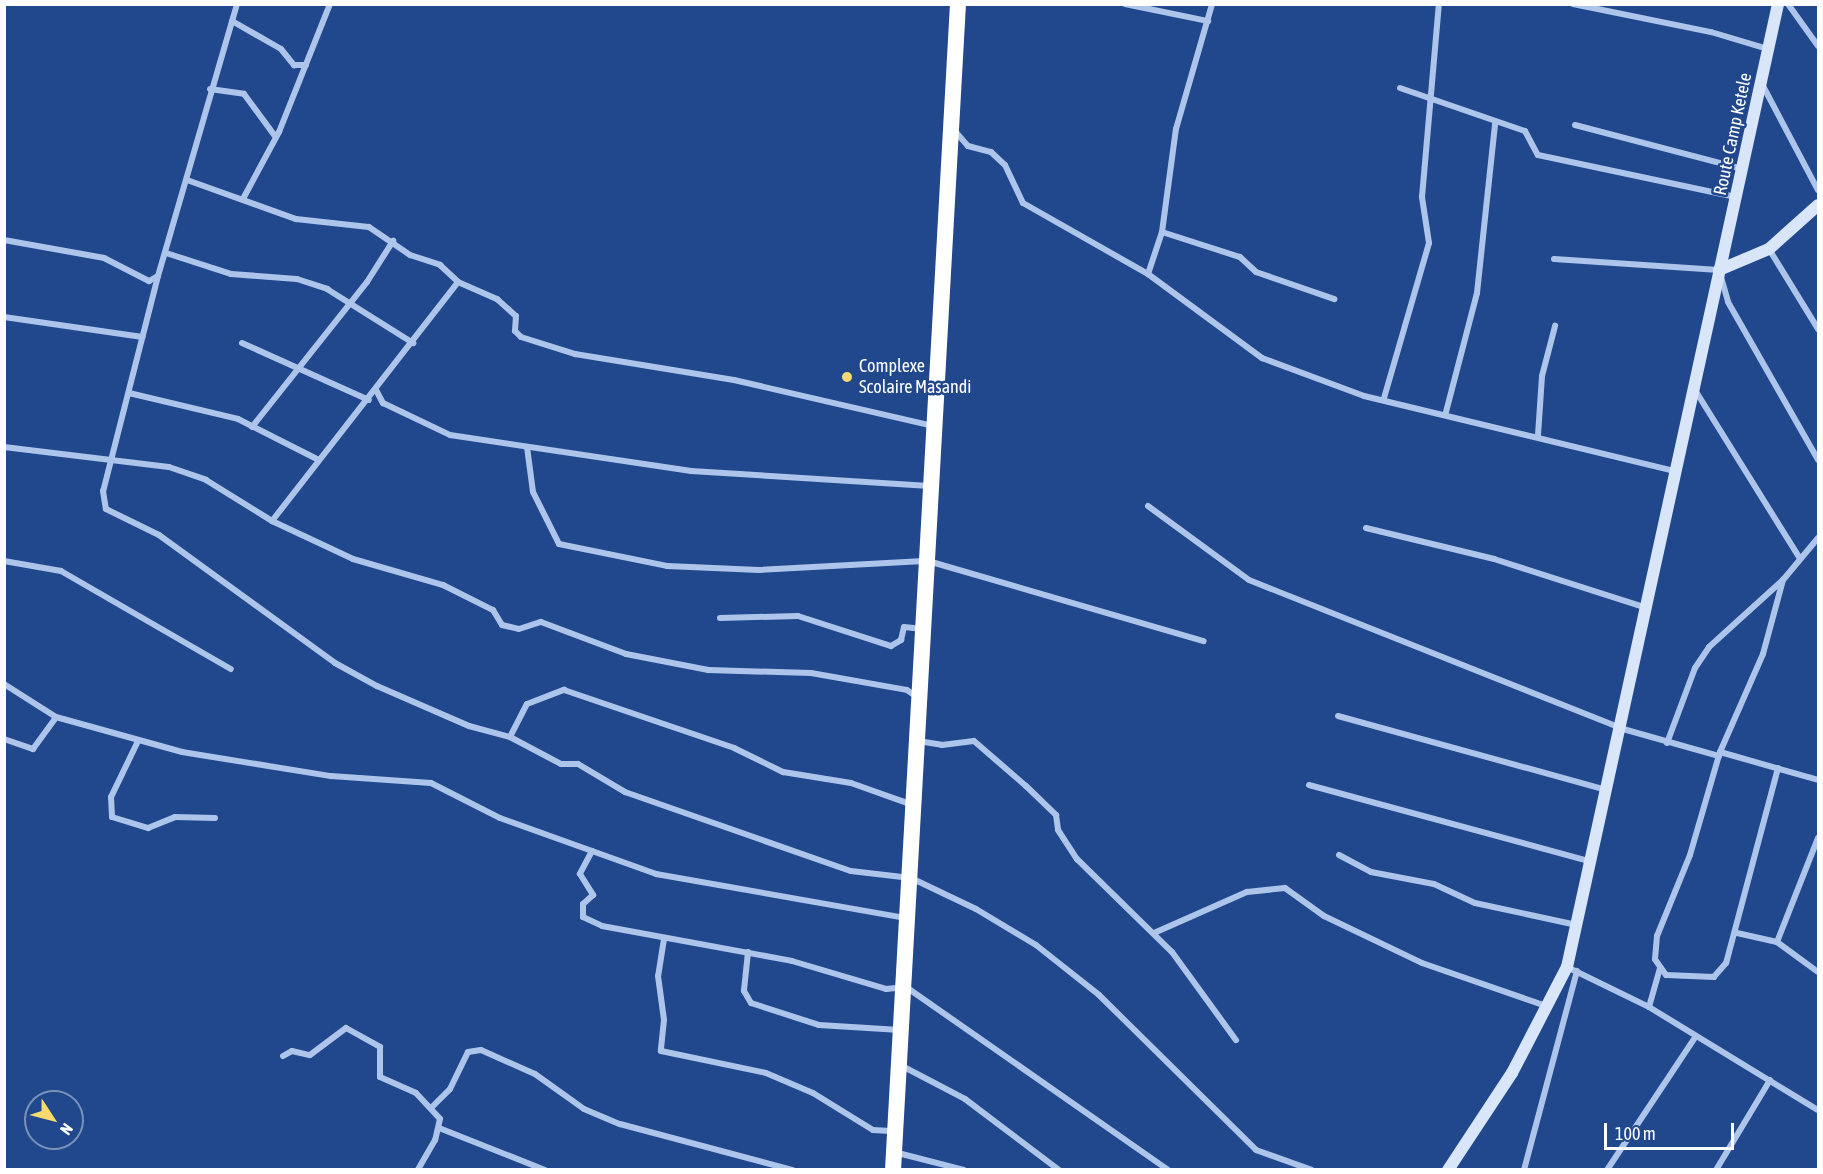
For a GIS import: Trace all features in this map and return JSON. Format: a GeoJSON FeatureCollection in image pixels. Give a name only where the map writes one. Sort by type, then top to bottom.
{"type":"FeatureCollection","features":[{"type":"Feature","properties":{"kind":"highway"},"geometry":{"type":"LineString","coordinates":[[892,1170],[905,1073],[904,1031],[910,995],[908,918],[917,741],[913,694],[921,678],[958,4]]}},
{"type":"Feature","properties":{"kind":"street"},"geometry":{"type":"LineString","coordinates":[[237,4],[210,89],[188,180],[158,276],[102,491],[106,509],[178,548],[346,669],[469,726],[510,737],[676,811],[851,872],[911,878],[1036,945],[1099,995],[1256,1150],[1312,1170]]}},
{"type":"Feature","properties":{"kind":"street"},"geometry":{"type":"LineString","coordinates":[[244,197],[275,136],[330,4]]}},
{"type":"Feature","properties":{"kind":"street"},"geometry":{"type":"LineString","coordinates":[[1125,4],[1208,21]]}},
{"type":"Feature","properties":{"kind":"street"},"geometry":{"type":"LineString","coordinates":[[1148,274],[1162,232],[1176,129],[1212,4]]}},
{"type":"Feature","properties":{"kind":"street"},"geometry":{"type":"LineString","coordinates":[[1384,398],[1429,243],[1422,197],[1433,97],[1439,4]]}},
{"type":"Feature","properties":{"kind":"street"},"geometry":{"type":"LineString","coordinates":[[1573,4],[1711,32],[1768,49]]}},
{"type":"Feature","properties":{"kind":"street","name":"Route Camp Ketele"},"geometry":{"type":"LineString","coordinates":[[1448,1170],[1512,1073],[1546,1006],[1572,969],[1577,925],[1623,729],[1679,472],[1719,270],[1739,197],[1778,4]]}},
{"type":"Feature","properties":{"kind":"street"},"geometry":{"type":"LineString","coordinates":[[1788,4],[1818,45]]}},
{"type":"Feature","properties":{"kind":"street"},"geometry":{"type":"LineString","coordinates":[[232,21],[281,49],[294,65],[306,65]]}},
{"type":"Feature","properties":{"kind":"street"},"geometry":{"type":"LineString","coordinates":[[1762,83],[1818,190]]}},
{"type":"Feature","properties":{"kind":"street"},"geometry":{"type":"LineString","coordinates":[[1400,88],[1433,97],[1495,124],[1528,133],[1538,155],[1739,197]]}},
{"type":"Feature","properties":{"kind":"street"},"geometry":{"type":"LineString","coordinates":[[210,89],[244,94],[275,136]]}},
{"type":"Feature","properties":{"kind":"street"},"geometry":{"type":"LineString","coordinates":[[1446,412],[1477,293],[1495,124]]}},
{"type":"Feature","properties":{"kind":"street"},"geometry":{"type":"LineString","coordinates":[[1575,125],[1743,169]]}},
{"type":"Feature","properties":{"kind":"street"},"geometry":{"type":"LineString","coordinates":[[952,127],[968,146],[991,152],[1005,165],[1023,203],[1148,274],[1262,358],[1384,398],[1679,472]]}},
{"type":"Feature","properties":{"kind":"street"},"geometry":{"type":"LineString","coordinates":[[188,180],[244,197],[296,219],[369,227],[440,265],[458,282],[512,309],[521,337],[575,354],[734,380],[934,426]]}},
{"type":"Feature","properties":{"kind":"street"},"geometry":{"type":"LineString","coordinates":[[1554,259],[1719,270],[1769,249],[1818,205]]}},
{"type":"Feature","properties":{"kind":"street"},"geometry":{"type":"LineString","coordinates":[[1162,232],[1240,257],[1263,275],[1334,299]]}},
{"type":"Feature","properties":{"kind":"street"},"geometry":{"type":"LineString","coordinates":[[4,240],[104,258],[149,281],[158,276]]}},
{"type":"Feature","properties":{"kind":"street"},"geometry":{"type":"LineString","coordinates":[[252,427],[350,301],[393,241]]}},
{"type":"Feature","properties":{"kind":"street"},"geometry":{"type":"LineString","coordinates":[[1769,249],[1818,329]]}},
{"type":"Feature","properties":{"kind":"street"},"geometry":{"type":"LineString","coordinates":[[166,254],[231,274],[297,279],[350,301],[412,343]]}},
{"type":"Feature","properties":{"kind":"street"},"geometry":{"type":"LineString","coordinates":[[1719,270],[1728,302],[1818,460]]}},
{"type":"Feature","properties":{"kind":"street"},"geometry":{"type":"LineString","coordinates":[[272,522],[317,459],[369,400],[458,282]]}},
{"type":"Feature","properties":{"kind":"street"},"geometry":{"type":"LineString","coordinates":[[4,318],[143,338]]}},
{"type":"Feature","properties":{"kind":"street"},"geometry":{"type":"LineString","coordinates":[[1538,435],[1542,376],[1555,326]]}},
{"type":"Feature","properties":{"kind":"street"},"geometry":{"type":"LineString","coordinates":[[242,343],[300,366],[369,400]]}},
{"type":"Feature","properties":{"kind":"street"},"geometry":{"type":"LineString","coordinates":[[1695,389],[1800,559]]}},
{"type":"Feature","properties":{"kind":"street"},"geometry":{"type":"LineString","coordinates":[[376,390],[383,403],[433,430],[527,447],[691,471],[931,486]]}},
{"type":"Feature","properties":{"kind":"street"},"geometry":{"type":"LineString","coordinates":[[129,393],[216,412],[317,459]]}},
{"type":"Feature","properties":{"kind":"street"},"geometry":{"type":"LineString","coordinates":[[4,447],[169,467],[206,480],[272,522],[387,572],[442,585],[494,610],[502,625],[519,629],[542,622],[626,654],[708,670],[811,673],[913,694]]}},
{"type":"Feature","properties":{"kind":"street"},"geometry":{"type":"LineString","coordinates":[[527,447],[533,492],[559,544],[668,566],[759,570],[928,561],[1204,641]]}},
{"type":"Feature","properties":{"kind":"street"},"geometry":{"type":"LineString","coordinates":[[1148,506],[1249,580],[1623,729],[1667,743],[1779,768],[1818,780]]}},
{"type":"Feature","properties":{"kind":"street"},"geometry":{"type":"LineString","coordinates":[[1366,528],[1494,559],[1648,608]]}},
{"type":"Feature","properties":{"kind":"street"},"geometry":{"type":"LineString","coordinates":[[1667,743],[1695,668],[1709,647],[1783,580],[1818,538]]}},
{"type":"Feature","properties":{"kind":"street"},"geometry":{"type":"LineString","coordinates":[[4,561],[61,571],[231,669]]}},
{"type":"Feature","properties":{"kind":"street"},"geometry":{"type":"LineString","coordinates":[[1779,768],[1737,933],[1726,963],[1714,977],[1676,978],[1660,968],[1654,959],[1657,936],[1690,855],[1719,754],[1763,654],[1783,580]]}},
{"type":"Feature","properties":{"kind":"street"},"geometry":{"type":"LineString","coordinates":[[720,618],[798,616],[891,646],[901,640],[904,627],[924,629]]}},
{"type":"Feature","properties":{"kind":"street"},"geometry":{"type":"LineString","coordinates":[[4,684],[56,717],[138,741],[331,776],[431,783],[500,818],[656,874],[908,918]]}},
{"type":"Feature","properties":{"kind":"street"},"geometry":{"type":"LineString","coordinates":[[510,737],[528,704],[564,690],[734,748],[783,772],[851,783],[913,805]]}},
{"type":"Feature","properties":{"kind":"street"},"geometry":{"type":"LineString","coordinates":[[1338,716],[1609,791]]}},
{"type":"Feature","properties":{"kind":"street"},"geometry":{"type":"LineString","coordinates":[[4,740],[33,749],[56,717]]}},
{"type":"Feature","properties":{"kind":"street"},"geometry":{"type":"LineString","coordinates":[[138,741],[111,797],[112,817],[148,828],[175,817],[215,818]]}},
{"type":"Feature","properties":{"kind":"street"},"geometry":{"type":"LineString","coordinates":[[917,741],[942,746],[974,741],[1056,815],[1058,830],[1077,859],[1154,933],[1236,1040]]}},
{"type":"Feature","properties":{"kind":"street"},"geometry":{"type":"LineString","coordinates":[[1310,785],[1593,863]]}},
{"type":"Feature","properties":{"kind":"street"},"geometry":{"type":"LineString","coordinates":[[1777,942],[1818,838]]}},
{"type":"Feature","properties":{"kind":"street"},"geometry":{"type":"LineString","coordinates":[[592,851],[580,874],[593,895],[583,904],[583,917],[664,939],[748,952],[910,995],[1069,1095],[1168,1170]]}},
{"type":"Feature","properties":{"kind":"street"},"geometry":{"type":"LineString","coordinates":[[1339,855],[1371,872],[1434,884],[1475,903],[1577,925]]}},
{"type":"Feature","properties":{"kind":"street"},"geometry":{"type":"LineString","coordinates":[[1154,933],[1247,892],[1285,888],[1324,916],[1422,963],[1546,1006]]}},
{"type":"Feature","properties":{"kind":"street"},"geometry":{"type":"LineString","coordinates":[[1737,933],[1777,942],[1817,971]]}},
{"type":"Feature","properties":{"kind":"street"},"geometry":{"type":"LineString","coordinates":[[664,939],[658,976],[664,1020],[661,1051],[766,1073],[813,1093],[873,1130],[898,1131]]}},
{"type":"Feature","properties":{"kind":"street"},"geometry":{"type":"LineString","coordinates":[[748,952],[744,991],[751,1003],[819,1025],[904,1031]]}},
{"type":"Feature","properties":{"kind":"street"},"geometry":{"type":"LineString","coordinates":[[1817,971],[1818,961]]}},
{"type":"Feature","properties":{"kind":"street"},"geometry":{"type":"LineString","coordinates":[[1649,1007],[1660,968]]}},
{"type":"Feature","properties":{"kind":"street"},"geometry":{"type":"LineString","coordinates":[[1524,1170],[1572,969],[1649,1007],[1818,1110]]}},
{"type":"Feature","properties":{"kind":"street"},"geometry":{"type":"LineString","coordinates":[[284,1056],[291,1051],[310,1055],[346,1028],[360,1032],[380,1047],[380,1077],[432,1107],[439,1128],[418,1170]]}},
{"type":"Feature","properties":{"kind":"street"},"geometry":{"type":"LineString","coordinates":[[1607,1170],[1696,1036]]}},
{"type":"Feature","properties":{"kind":"street"},"geometry":{"type":"LineString","coordinates":[[432,1107],[450,1089],[468,1052],[481,1050],[535,1074],[584,1109],[620,1124],[793,1170]]}},
{"type":"Feature","properties":{"kind":"street"},"geometry":{"type":"LineString","coordinates":[[905,1073],[965,1099],[1059,1170]]}},
{"type":"Feature","properties":{"kind":"street"},"geometry":{"type":"LineString","coordinates":[[1716,1170],[1770,1080]]}},
{"type":"Feature","properties":{"kind":"street"},"geometry":{"type":"LineString","coordinates":[[439,1128],[545,1170]]}},
{"type":"Feature","properties":{"kind":"street"},"geometry":{"type":"LineString","coordinates":[[894,1152],[964,1170]]}},
{"type":"Feature","properties":{"kind":"place","name":"Complexe Scolaire Masandi"},"geometry":{"type":"Point","coordinates":[847,377]}}]}
